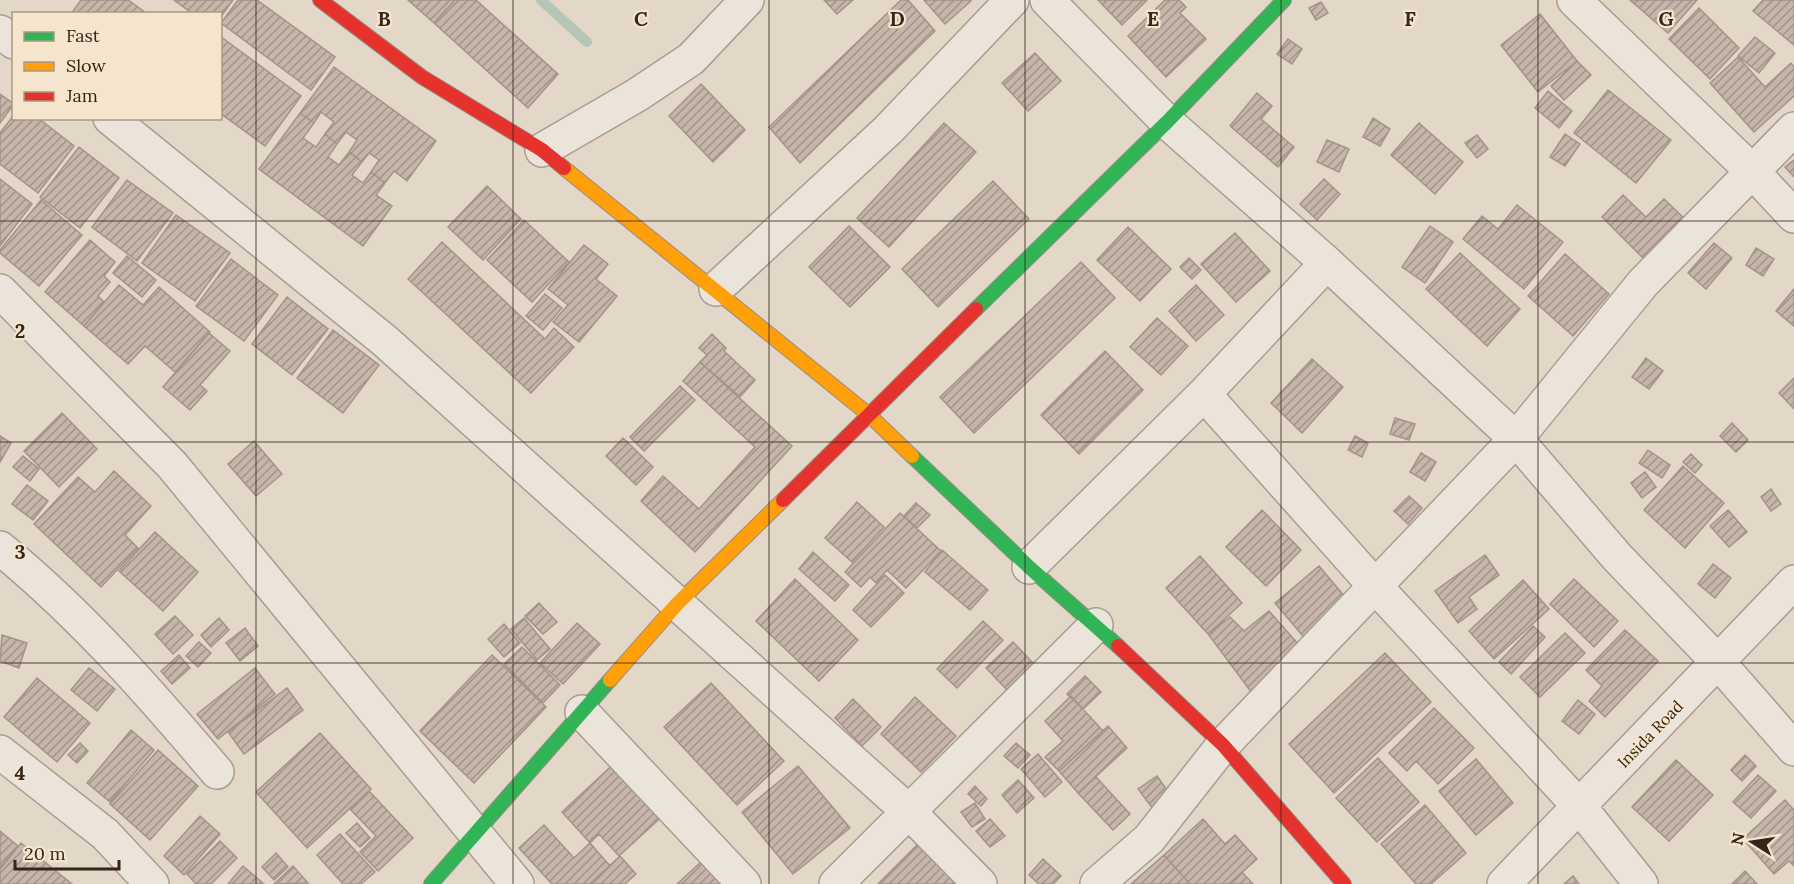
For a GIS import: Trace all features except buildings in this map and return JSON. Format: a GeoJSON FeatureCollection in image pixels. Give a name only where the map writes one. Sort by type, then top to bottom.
{"type":"FeatureCollection","features":[{"type":"Feature","properties":{"kind":"main road"},"geometry":{"type":"LineString","coordinates":[[320,0],[422,77],[542,150],[868,414],[1029,567],[1096,625],[1223,745],[1344,884]]}},
{"type":"Feature","properties":{"kind":"main road"},"geometry":{"type":"LineString","coordinates":[[431,884],[677,604],[1167,122],[1284,0]]}},
{"type":"Feature","properties":{"kind":"street"},"geometry":{"type":"LineString","coordinates":[[542,150],[637,95],[691,59],[747,0]]}},
{"type":"Feature","properties":{"kind":"street"},"geometry":{"type":"LineString","coordinates":[[716,290],[888,130],[1012,0]]}},
{"type":"Feature","properties":{"kind":"street"},"geometry":{"type":"LineString","coordinates":[[1047,0],[1167,122],[1327,263],[1516,439],[1617,557],[1719,663],[1794,749]]}},
{"type":"Feature","properties":{"kind":"street"},"geometry":{"type":"LineString","coordinates":[[1575,0],[1753,172],[1794,216]]}},
{"type":"Feature","properties":{"kind":"street"},"geometry":{"type":"LineString","coordinates":[[112,120],[385,341],[909,812],[980,884]]}},
{"type":"Feature","properties":{"kind":"street"},"geometry":{"type":"LineString","coordinates":[[1097,884],[1149,839],[1223,745],[1516,439],[1643,283],[1794,129]]}},
{"type":"Feature","properties":{"kind":"street"},"geometry":{"type":"LineString","coordinates":[[1029,567],[1204,394],[1327,263]]}},
{"type":"Feature","properties":{"kind":"street"},"geometry":{"type":"LineString","coordinates":[[0,291],[172,465],[517,884]]}},
{"type":"Feature","properties":{"kind":"street"},"geometry":{"type":"LineString","coordinates":[[1204,394],[1375,586],[1578,806],[1641,884]]}},
{"type":"Feature","properties":{"kind":"street"},"geometry":{"type":"LineString","coordinates":[[0,548],[43,583],[142,684],[217,772]]}},
{"type":"Feature","properties":{"kind":"street","name":"Insida Road"},"geometry":{"type":"LineString","coordinates":[[1504,884],[1719,663],[1794,582]]}},
{"type":"Feature","properties":{"kind":"street"},"geometry":{"type":"LineString","coordinates":[[836,884],[1096,625]]}},
{"type":"Feature","properties":{"kind":"street"},"geometry":{"type":"LineString","coordinates":[[582,712],[744,884]]}},
{"type":"Feature","properties":{"kind":"street"},"geometry":{"type":"LineString","coordinates":[[0,752],[105,834],[152,884]]}},
{"type":"Feature","properties":{"kind":"waterway"},"geometry":{"type":"LineString","coordinates":[[541,0],[587,42]]}},
{"type":"Feature","properties":{"kind":"traffic: fast"},"geometry":{"type":"LineString","coordinates":[[976,309],[1167,122],[1284,0]]}},
{"type":"Feature","properties":{"kind":"traffic: fast"},"geometry":{"type":"LineString","coordinates":[[912,456],[1029,567],[1118,646]]}},
{"type":"Feature","properties":{"kind":"traffic: fast"},"geometry":{"type":"LineString","coordinates":[[431,884],[610,680]]}},
{"type":"Feature","properties":{"kind":"traffic: slow"},"geometry":{"type":"LineString","coordinates":[[564,168],[868,414],[912,456]]}},
{"type":"Feature","properties":{"kind":"traffic: slow"},"geometry":{"type":"LineString","coordinates":[[610,680],[677,604],[783,500]]}},
{"type":"Feature","properties":{"kind":"traffic: jam"},"geometry":{"type":"LineString","coordinates":[[320,0],[422,77],[542,150],[564,168]]}},
{"type":"Feature","properties":{"kind":"traffic: jam"},"geometry":{"type":"LineString","coordinates":[[783,500],[976,309]]}},
{"type":"Feature","properties":{"kind":"traffic: jam"},"geometry":{"type":"LineString","coordinates":[[1118,646],[1223,745],[1344,884]]}}]}
